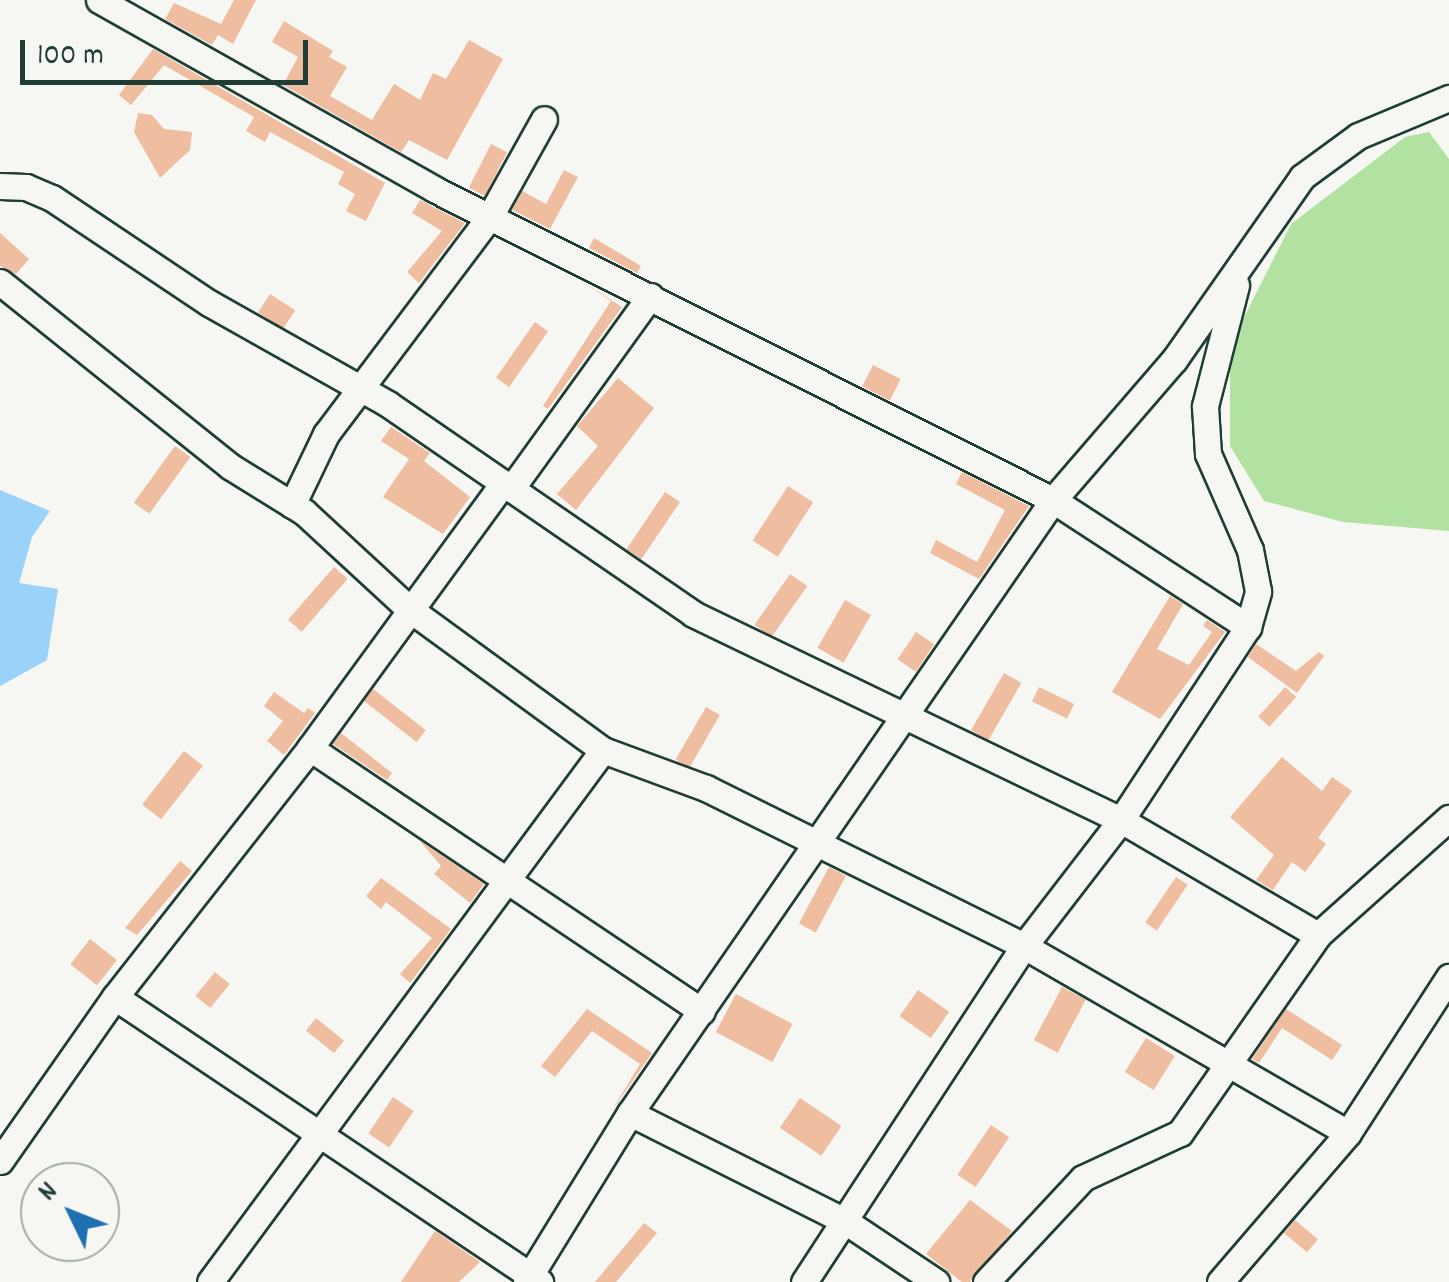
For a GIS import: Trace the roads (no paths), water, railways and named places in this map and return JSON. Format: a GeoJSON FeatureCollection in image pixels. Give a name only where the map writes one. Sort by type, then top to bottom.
{"type":"FeatureCollection","features":[{"type":"Feature","properties":{"kind":"street"},"geometry":{"type":"LineString","coordinates":[[99,0],[489,218],[1053,500],[1248,627]]}},
{"type":"Feature","properties":{"kind":"street"},"geometry":{"type":"LineString","coordinates":[[115,997],[532,1280],[630,1112],[1053,500],[1174,360],[1302,177],[1344,146],[1449,98]]}},
{"type":"Feature","properties":{"kind":"street"},"geometry":{"type":"LineString","coordinates":[[292,505],[308,466],[358,388],[489,218],[544,118]]}},
{"type":"Feature","properties":{"kind":"street"},"geometry":{"type":"LineString","coordinates":[[0,186],[26,187],[52,198],[209,303],[358,388],[693,614],[1121,820],[1318,935]]}},
{"type":"Feature","properties":{"kind":"street"},"geometry":{"type":"LineString","coordinates":[[804,1282],[1024,946],[1121,820],[1248,627],[1258,591],[1252,563],[1208,454],[1204,406],[1228,301],[1256,239]]}},
{"type":"Feature","properties":{"kind":"street"},"geometry":{"type":"LineString","coordinates":[[0,282],[231,467],[292,505],[408,608],[603,750],[706,788],[816,848],[1024,946],[1348,1133]]}},
{"type":"Feature","properties":{"kind":"street"},"geometry":{"type":"LineString","coordinates":[[0,1161],[115,997],[310,748],[408,608],[507,486],[650,296]]}},
{"type":"Feature","properties":{"kind":"street"},"geometry":{"type":"LineString","coordinates":[[310,748],[507,876],[702,1011]]}},
{"type":"Feature","properties":{"kind":"street"},"geometry":{"type":"LineString","coordinates":[[210,1282],[603,750]]}},
{"type":"Feature","properties":{"kind":"street"},"geometry":{"type":"LineString","coordinates":[[986,1282],[1083,1178],[1180,1132],[1318,935],[1449,818]]}},
{"type":"Feature","properties":{"kind":"street"},"geometry":{"type":"LineString","coordinates":[[1220,1282],[1348,1133],[1449,977]]}},
{"type":"Feature","properties":{"kind":"street"},"geometry":{"type":"LineString","coordinates":[[630,1112],[845,1220],[936,1282]]}},
{"type":"Feature","properties":{"kind":"water"},"geometry":{"type":"Polygon","coordinates":[[[0,490],[50,511],[32,537],[19,583],[58,589],[47,660],[0,686],[0,490]]]}}]}
